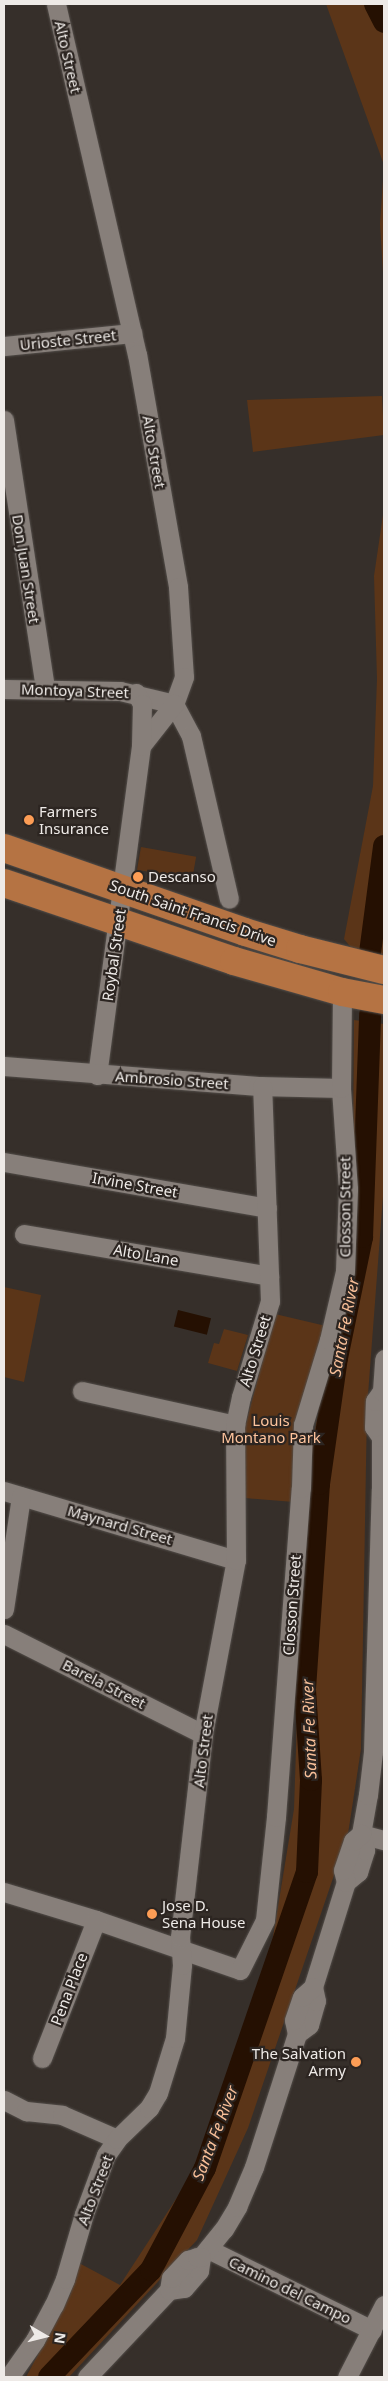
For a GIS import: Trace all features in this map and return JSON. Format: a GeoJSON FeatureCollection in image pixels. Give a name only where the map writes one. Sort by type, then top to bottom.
{"type":"FeatureCollection","features":[{"type":"Feature","properties":{"kind":"highway","name":"South Saint Francis Drive"},"geometry":{"type":"LineString","coordinates":[[4,848],[293,947],[384,970]]}},
{"type":"Feature","properties":{"kind":"highway","name":"South Saint Francis Drive"},"geometry":{"type":"LineString","coordinates":[[4,884],[234,961],[342,992],[384,1000]]}},
{"type":"Feature","properties":{"kind":"street","name":"Alto Street"},"geometry":{"type":"LineString","coordinates":[[56,4],[132,333],[178,587],[184,677],[174,704]]}},
{"type":"Feature","properties":{"kind":"street","name":"Urioste Street"},"geometry":{"type":"LineString","coordinates":[[4,346],[132,333]]}},
{"type":"Feature","properties":{"kind":"street","name":"Don Juan Street"},"geometry":{"type":"LineString","coordinates":[[4,420],[45,689]]}},
{"type":"Feature","properties":{"kind":"street","name":"Montoya Street"},"geometry":{"type":"LineString","coordinates":[[4,689],[136,693],[174,704]]}},
{"type":"Feature","properties":{"kind":"street","name":"Roybal Street"},"geometry":{"type":"LineString","coordinates":[[97,1075],[119,922],[141,746],[142,704],[136,693]]}},
{"type":"Feature","properties":{"kind":"street"},"geometry":{"type":"LineString","coordinates":[[141,746],[174,704],[191,736],[229,899]]}},
{"type":"Feature","properties":{"kind":"street","name":"Closson Street"},"geometry":{"type":"LineString","coordinates":[[4,1892],[96,1920],[240,1970],[265,1920],[277,1808],[301,1488],[302,1425],[329,1340],[346,1271],[348,1189],[341,1088],[342,992]]}},
{"type":"Feature","properties":{"kind":"street","name":"Ambrosio Street"},"geometry":{"type":"LineString","coordinates":[[4,1066],[97,1075],[262,1086],[341,1088]]}},
{"type":"Feature","properties":{"kind":"street","name":"Alto Street"},"geometry":{"type":"LineString","coordinates":[[9,2377],[35,2340],[65,2280],[84,2214],[106,2155],[117,2139],[149,2108],[158,2093],[168,2066],[175,2038],[182,1965],[180,1937],[203,1734],[236,1560],[235,1426],[241,1397],[270,1301],[262,1086]]}},
{"type":"Feature","properties":{"kind":"street","name":"Irvine Street"},"geometry":{"type":"LineString","coordinates":[[4,1162],[267,1208]]}},
{"type":"Feature","properties":{"kind":"street","name":"Alto Lane"},"geometry":{"type":"LineString","coordinates":[[24,1234],[270,1276]]}},
{"type":"Feature","properties":{"kind":"street"},"geometry":{"type":"LineString","coordinates":[[86,2377],[169,2290],[184,2288],[199,2271],[205,2253],[231,2218],[248,2180],[297,2034],[309,2025],[316,2001],[313,1987],[346,1882],[358,1872],[365,1850],[361,1834],[370,1783],[374,1737],[382,1436],[374,1427],[376,1398],[383,1392],[384,1359]]}},
{"type":"Feature","properties":{"kind":"street"},"geometry":{"type":"LineString","coordinates":[[82,1391],[235,1426]]}},
{"type":"Feature","properties":{"kind":"street"},"geometry":{"type":"LineString","coordinates":[[4,1609],[12,1493]]}},
{"type":"Feature","properties":{"kind":"street","name":"Maynard Street"},"geometry":{"type":"LineString","coordinates":[[12,1493],[236,1560]]}},
{"type":"Feature","properties":{"kind":"street","name":"Barela Street"},"geometry":{"type":"LineString","coordinates":[[4,1634],[203,1734]]}},
{"type":"Feature","properties":{"kind":"street"},"geometry":{"type":"LineString","coordinates":[[361,1834],[384,1840]]}},
{"type":"Feature","properties":{"kind":"street","name":"Pena Place"},"geometry":{"type":"LineString","coordinates":[[42,2058],[96,1920]]}},
{"type":"Feature","properties":{"kind":"street"},"geometry":{"type":"LineString","coordinates":[[4,2100],[26,2110],[62,2114],[117,2139]]}},
{"type":"Feature","properties":{"kind":"street","name":"Camino del Campo"},"geometry":{"type":"LineString","coordinates":[[205,2253],[372,2330]]}},
{"type":"Feature","properties":{"kind":"street"},"geometry":{"type":"LineString","coordinates":[[348,2377],[384,2305]]}},
{"type":"Feature","properties":{"kind":"green space"},"geometry":{"type":"Polygon","coordinates":[[[326,4],[384,4],[384,165],[326,4]]]}},
{"type":"Feature","properties":{"kind":"green space"},"geometry":{"type":"Polygon","coordinates":[[[384,165],[384,289],[380,224],[384,165]]]}},
{"type":"Feature","properties":{"kind":"green space"},"geometry":{"type":"Polygon","coordinates":[[[382,396],[384,435],[253,452],[247,400],[382,396]]]}},
{"type":"Feature","properties":{"kind":"green space"},"geometry":{"type":"Polygon","coordinates":[[[384,508],[384,958],[353,950],[344,939],[373,786],[377,679],[374,576],[384,508]]]}},
{"type":"Feature","properties":{"kind":"green space"},"geometry":{"type":"Polygon","coordinates":[[[141,847],[196,857],[192,879],[137,870],[141,847]]]}},
{"type":"Feature","properties":{"kind":"green space"},"geometry":{"type":"Polygon","coordinates":[[[354,1020],[384,1024],[384,1183],[367,1408],[361,1749],[348,1834],[248,2128],[197,2240],[69,2377],[26,2377],[70,2295],[79,2263],[120,2285],[191,2176],[272,1943],[294,1809],[303,1543],[310,1456],[352,1268],[354,1020]]]}},
{"type":"Feature","properties":{"kind":"green space"},"geometry":{"type":"Polygon","coordinates":[[[4,1287],[41,1295],[24,1382],[4,1377],[4,1287]]]}},
{"type":"Feature","properties":{"kind":"green space","name":"Louis Montano Park"},"geometry":{"type":"Polygon","coordinates":[[[275,1314],[326,1326],[294,1502],[245,1498],[245,1427],[275,1314]]]}},
{"type":"Feature","properties":{"kind":"green space"},"geometry":{"type":"Polygon","coordinates":[[[224,1329],[248,1335],[237,1371],[208,1363],[214,1343],[219,1344],[224,1329]]]}},
{"type":"Feature","properties":{"kind":"shaded area"},"geometry":{"type":"Polygon","coordinates":[[[178,1310],[211,1318],[207,1335],[174,1326],[178,1310]]]}},
{"type":"Feature","properties":{"kind":"waterway","name":"Santa Fe River"},"geometry":{"type":"LineString","coordinates":[[375,4],[384,22]]}},
{"type":"Feature","properties":{"kind":"waterway","name":"Santa Fe River"},"geometry":{"type":"LineString","coordinates":[[370,953],[384,846]]}},
{"type":"Feature","properties":{"kind":"waterway","name":"Santa Fe River"},"geometry":{"type":"LineString","coordinates":[[49,2377],[151,2270],[205,2168],[307,1872],[311,1780],[305,1689],[319,1484],[337,1358],[362,1237],[370,1014]]}},
{"type":"Feature","properties":{"kind":"place","name":"Farmers Insurance"},"geometry":{"type":"Point","coordinates":[29,820]}},
{"type":"Feature","properties":{"kind":"place","name":"Descanso"},"geometry":{"type":"Point","coordinates":[138,877]}},
{"type":"Feature","properties":{"kind":"place","name":"Jose D. Sena House"},"geometry":{"type":"Point","coordinates":[152,1914]}},
{"type":"Feature","properties":{"kind":"place","name":"The Salvation Army"},"geometry":{"type":"Point","coordinates":[356,2062]}}]}
